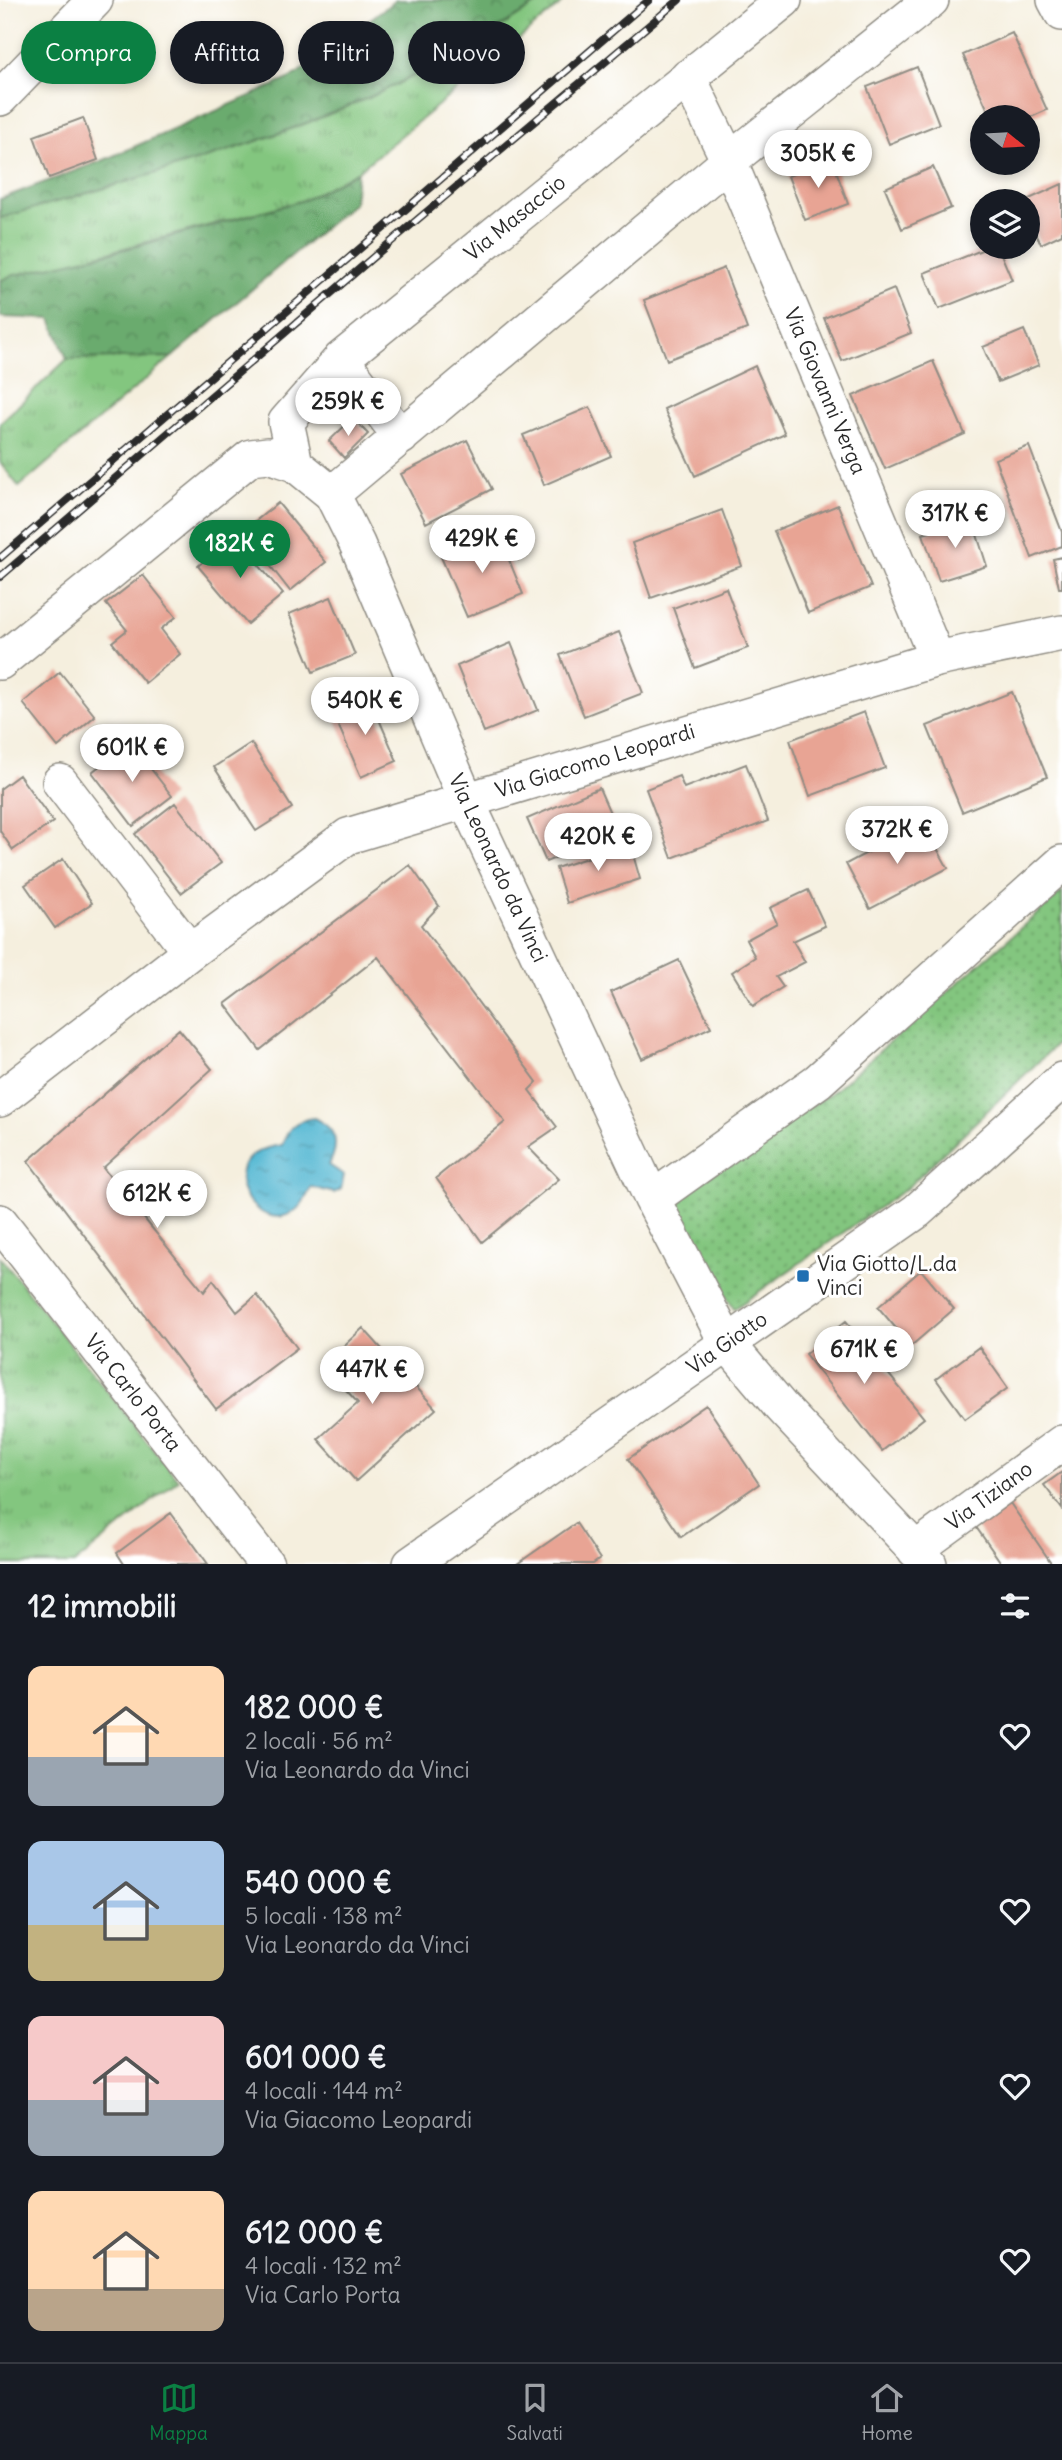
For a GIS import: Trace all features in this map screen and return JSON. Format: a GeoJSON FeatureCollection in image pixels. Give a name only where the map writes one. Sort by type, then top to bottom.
{"type":"FeatureCollection","features":[{"type":"Feature","properties":{"kind":"street"},"geometry":{"type":"LineString","coordinates":[[0,98],[95,0]]}},
{"type":"Feature","properties":{"kind":"street","name":"Via Masaccio"},"geometry":{"type":"LineString","coordinates":[[295,464],[286,422],[341,359],[784,0]]}},
{"type":"Feature","properties":{"kind":"street"},"geometry":{"type":"LineString","coordinates":[[332,494],[729,161],[930,0]]}},
{"type":"Feature","properties":{"kind":"street"},"geometry":{"type":"LineString","coordinates":[[1055,0],[1062,13]]}},
{"type":"Feature","properties":{"kind":"street"},"geometry":{"type":"LineString","coordinates":[[688,77],[729,161]]}},
{"type":"Feature","properties":{"kind":"street","name":"Via Giovanni Verga"},"geometry":{"type":"LineString","coordinates":[[729,161],[937,659]]}},
{"type":"Feature","properties":{"kind":"street"},"geometry":{"type":"LineString","coordinates":[[341,359],[401,436]]}},
{"type":"Feature","properties":{"kind":"street","name":"Via Leonardo da Vinci"},"geometry":{"type":"LineString","coordinates":[[0,662],[251,457],[268,454],[295,464],[332,494],[357,544],[466,800],[652,1199],[727,1343],[781,1407],[922,1557]]}},
{"type":"Feature","properties":{"kind":"street","name":"Via Giacomo Leopardi"},"geometry":{"type":"LineString","coordinates":[[0,1099],[190,951],[348,836],[937,659],[1062,633]]}},
{"type":"Feature","properties":{"kind":"street"},"geometry":{"type":"LineString","coordinates":[[60,782],[190,951]]}},
{"type":"Feature","properties":{"kind":"street"},"geometry":{"type":"LineString","coordinates":[[652,1199],[818,1081],[1062,863]]}},
{"type":"Feature","properties":{"kind":"street","name":"Via Giotto"},"geometry":{"type":"LineString","coordinates":[[411,1564],[917,1211],[1062,1080]]}},
{"type":"Feature","properties":{"kind":"street","name":"Via Carlo Porta"},"geometry":{"type":"LineString","coordinates":[[0,1222],[266,1564]]}},
{"type":"Feature","properties":{"kind":"street","name":"Via Tiziano"},"geometry":{"type":"LineString","coordinates":[[922,1557],[1062,1443]]}},
{"type":"Feature","properties":{"kind":"green space"},"geometry":{"type":"Polygon","coordinates":[[[396,0],[543,0],[510,21],[408,21],[408,79],[394,86],[327,115],[235,148],[0,218],[0,199],[104,160],[277,84],[284,84],[284,81],[298,73],[298,84],[394,84],[394,21],[368,21],[396,0]]]}},
{"type":"Feature","properties":{"kind":"green space"},"geometry":{"type":"Polygon","coordinates":[[[543,0],[566,0],[525,34],[525,21],[510,21],[543,0]]]}},
{"type":"Feature","properties":{"kind":"green space"},"geometry":{"type":"Polygon","coordinates":[[[408,79],[408,84],[464,84],[357,172],[304,200],[0,281],[0,218],[235,148],[327,115],[408,79]]]}},
{"type":"Feature","properties":{"kind":"green space"},"geometry":{"type":"Polygon","coordinates":[[[357,172],[354,203],[172,357],[67,359],[51,319],[0,317],[0,281],[10,276],[134,247],[304,200],[357,172]]]}},
{"type":"Feature","properties":{"kind":"green space"},"geometry":{"type":"Polygon","coordinates":[[[172,357],[19,487],[0,462],[0,423],[67,359],[172,357]]]}},
{"type":"Feature","properties":{"kind":"green space"},"geometry":{"type":"Polygon","coordinates":[[[1062,892],[1062,1039],[907,1188],[734,1309],[671,1202],[835,1090],[1062,892]]]}},
{"type":"Feature","properties":{"kind":"green space"},"geometry":{"type":"Polygon","coordinates":[[[0,1257],[178,1480],[74,1564],[0,1564],[0,1257]]]}},
{"type":"Feature","properties":{"kind":"water"},"geometry":{"type":"Polygon","coordinates":[[[314,1118],[328,1127],[334,1137],[335,1150],[329,1165],[344,1175],[341,1189],[334,1193],[311,1187],[296,1209],[279,1217],[263,1213],[249,1201],[242,1185],[243,1168],[255,1154],[282,1145],[293,1126],[314,1118]]]}},
{"type":"Feature","properties":{"kind":"building"},"geometry":{"type":"Polygon","coordinates":[[[1012,33],[1047,110],[1040,113],[1040,105],[986,105],[963,55],[1012,33]]]}},
{"type":"Feature","properties":{"kind":"building"},"geometry":{"type":"Polygon","coordinates":[[[917,67],[939,124],[889,144],[867,87],[917,67]]]}},
{"type":"Feature","properties":{"kind":"building"},"geometry":{"type":"Polygon","coordinates":[[[83,118],[98,160],[49,178],[34,136],[83,118]]]}},
{"type":"Feature","properties":{"kind":"building"},"geometry":{"type":"Polygon","coordinates":[[[832,159],[848,204],[805,220],[788,176],[832,159]]]}},
{"type":"Feature","properties":{"kind":"building"},"geometry":{"type":"Polygon","coordinates":[[[933,167],[951,208],[902,229],[885,188],[933,167]]]}},
{"type":"Feature","properties":{"kind":"building"},"geometry":{"type":"Polygon","coordinates":[[[1062,184],[1062,234],[1041,244],[1040,242],[1040,194],[1062,184]]]}},
{"type":"Feature","properties":{"kind":"building"},"geometry":{"type":"Polygon","coordinates":[[[970,255],[970,259],[1003,259],[1012,280],[939,309],[924,273],[970,255]]]}},
{"type":"Feature","properties":{"kind":"building"},"geometry":{"type":"Polygon","coordinates":[[[724,268],[747,329],[667,360],[644,300],[724,268]]]}},
{"type":"Feature","properties":{"kind":"building"},"geometry":{"type":"Polygon","coordinates":[[[894,289],[911,333],[842,361],[824,318],[894,289]]]}},
{"type":"Feature","properties":{"kind":"building"},"geometry":{"type":"Polygon","coordinates":[[[1024,330],[1039,365],[998,382],[983,347],[1024,330]]]}},
{"type":"Feature","properties":{"kind":"building"},"geometry":{"type":"Polygon","coordinates":[[[933,361],[965,434],[885,469],[853,396],[933,361]]]}},
{"type":"Feature","properties":{"kind":"building"},"geometry":{"type":"Polygon","coordinates":[[[755,366],[785,434],[695,476],[664,409],[755,366]]]}},
{"type":"Feature","properties":{"kind":"building"},"geometry":{"type":"Polygon","coordinates":[[[590,407],[611,456],[544,485],[523,435],[590,407]]]}},
{"type":"Feature","properties":{"kind":"building"},"geometry":{"type":"Polygon","coordinates":[[[353,418],[368,434],[344,458],[329,441],[353,418]]]}},
{"type":"Feature","properties":{"kind":"building"},"geometry":{"type":"Polygon","coordinates":[[[467,440],[492,489],[426,523],[401,474],[467,440]]]}},
{"type":"Feature","properties":{"kind":"building"},"geometry":{"type":"Polygon","coordinates":[[[1029,446],[1062,532],[1062,546],[1032,558],[995,459],[1029,446]]]}},
{"type":"Feature","properties":{"kind":"building"},"geometry":{"type":"Polygon","coordinates":[[[278,503],[326,562],[290,591],[243,531],[278,503]]]}},
{"type":"Feature","properties":{"kind":"building"},"geometry":{"type":"Polygon","coordinates":[[[838,505],[871,587],[808,613],[774,531],[838,505]]]}},
{"type":"Feature","properties":{"kind":"building"},"geometry":{"type":"Polygon","coordinates":[[[722,510],[742,566],[651,598],[632,543],[722,510]]]}},
{"type":"Feature","properties":{"kind":"building"},"geometry":{"type":"Polygon","coordinates":[[[972,519],[987,566],[939,581],[923,534],[972,519]]]}},
{"type":"Feature","properties":{"kind":"building"},"geometry":{"type":"Polygon","coordinates":[[[498,533],[523,594],[467,617],[441,557],[498,533]]]}},
{"type":"Feature","properties":{"kind":"building"},"geometry":{"type":"Polygon","coordinates":[[[234,535],[283,594],[247,624],[198,566],[234,535]]]}},
{"type":"Feature","properties":{"kind":"building"},"geometry":{"type":"Polygon","coordinates":[[[1062,557],[1062,588],[1059,588],[1053,559],[1062,557]]]}},
{"type":"Feature","properties":{"kind":"building"},"geometry":{"type":"Polygon","coordinates":[[[143,575],[176,617],[161,629],[180,654],[145,683],[112,642],[127,630],[106,604],[143,575]]]}},
{"type":"Feature","properties":{"kind":"building"},"geometry":{"type":"Polygon","coordinates":[[[726,588],[748,648],[695,668],[673,608],[726,588]]]}},
{"type":"Feature","properties":{"kind":"building"},"geometry":{"type":"Polygon","coordinates":[[[331,597],[355,655],[313,672],[289,614],[331,597]]]}},
{"type":"Feature","properties":{"kind":"building"},"geometry":{"type":"Polygon","coordinates":[[[619,632],[643,693],[584,716],[560,655],[619,632]]]}},
{"type":"Feature","properties":{"kind":"building"},"geometry":{"type":"Polygon","coordinates":[[[511,643],[538,710],[484,732],[457,666],[511,643]]]}},
{"type":"Feature","properties":{"kind":"building"},"geometry":{"type":"Polygon","coordinates":[[[60,672],[95,716],[58,747],[23,703],[60,672]]]}},
{"type":"Feature","properties":{"kind":"building"},"geometry":{"type":"Polygon","coordinates":[[[1012,692],[1047,777],[962,812],[927,726],[1012,692]]]}},
{"type":"Feature","properties":{"kind":"building"},"geometry":{"type":"Polygon","coordinates":[[[369,696],[397,761],[361,777],[333,713],[369,696]]]}},
{"type":"Feature","properties":{"kind":"building"},"geometry":{"type":"Polygon","coordinates":[[[864,712],[885,768],[810,796],[790,740],[864,712]]]}},
{"type":"Feature","properties":{"kind":"building"},"geometry":{"type":"Polygon","coordinates":[[[130,742],[172,796],[133,826],[92,772],[130,742]]]}},
{"type":"Feature","properties":{"kind":"building"},"geometry":{"type":"Polygon","coordinates":[[[251,743],[292,808],[256,831],[214,767],[251,743]]]}},
{"type":"Feature","properties":{"kind":"building"},"geometry":{"type":"Polygon","coordinates":[[[746,764],[768,821],[672,858],[646,789],[679,776],[684,788],[746,764]]]}},
{"type":"Feature","properties":{"kind":"building"},"geometry":{"type":"Polygon","coordinates":[[[19,775],[53,822],[13,850],[0,831],[0,789],[19,775]]]}},
{"type":"Feature","properties":{"kind":"building"},"geometry":{"type":"Polygon","coordinates":[[[599,788],[618,831],[546,862],[527,819],[599,788]]]}},
{"type":"Feature","properties":{"kind":"building"},"geometry":{"type":"Polygon","coordinates":[[[175,803],[221,863],[181,893],[135,834],[175,803]]]}},
{"type":"Feature","properties":{"kind":"building"},"geometry":{"type":"Polygon","coordinates":[[[923,823],[948,868],[870,909],[846,864],[923,823]]]}},
{"type":"Feature","properties":{"kind":"building"},"geometry":{"type":"Polygon","coordinates":[[[630,844],[640,879],[567,903],[556,868],[630,844]]]}},
{"type":"Feature","properties":{"kind":"building"},"geometry":{"type":"Polygon","coordinates":[[[63,859],[92,903],[55,928],[25,885],[63,859]]]}},
{"type":"Feature","properties":{"kind":"building"},"geometry":{"type":"Polygon","coordinates":[[[410,865],[439,906],[421,925],[537,1082],[529,1090],[557,1127],[528,1147],[559,1179],[482,1242],[436,1178],[505,1122],[378,957],[260,1050],[225,1004],[410,865]]]}},
{"type":"Feature","properties":{"kind":"building"},"geometry":{"type":"Polygon","coordinates":[[[808,890],[825,926],[793,941],[805,962],[776,977],[783,987],[753,1006],[732,972],[755,957],[746,940],[777,923],[770,908],[808,890]]]}},
{"type":"Feature","properties":{"kind":"building"},"geometry":{"type":"Polygon","coordinates":[[[679,960],[711,1027],[642,1059],[611,992],[679,960]]]}},
{"type":"Feature","properties":{"kind":"building"},"geometry":{"type":"Polygon","coordinates":[[[179,1029],[212,1069],[103,1168],[204,1292],[213,1280],[237,1312],[257,1295],[297,1348],[216,1409],[28,1161],[179,1029]]]}},
{"type":"Feature","properties":{"kind":"building"},"geometry":{"type":"Polygon","coordinates":[[[921,1270],[954,1309],[911,1346],[878,1307],[921,1270]]]}},
{"type":"Feature","properties":{"kind":"building"},"geometry":{"type":"Polygon","coordinates":[[[846,1321],[924,1418],[882,1451],[805,1354],[846,1321]]]}},
{"type":"Feature","properties":{"kind":"building"},"geometry":{"type":"Polygon","coordinates":[[[363,1328],[436,1409],[356,1481],[318,1439],[358,1403],[323,1365],[363,1328]]]}},
{"type":"Feature","properties":{"kind":"building"},"geometry":{"type":"Polygon","coordinates":[[[979,1347],[1008,1388],[965,1419],[936,1379],[979,1347]]]}},
{"type":"Feature","properties":{"kind":"building"},"geometry":{"type":"Polygon","coordinates":[[[706,1405],[759,1484],[681,1537],[628,1459],[706,1405]]]}},
{"type":"Feature","properties":{"kind":"building"},"geometry":{"type":"Polygon","coordinates":[[[1062,1472],[1062,1509],[1044,1485],[1062,1472]]]}},
{"type":"Feature","properties":{"kind":"building"},"geometry":{"type":"Polygon","coordinates":[[[1010,1503],[1052,1564],[1002,1564],[976,1527],[1010,1503]]]}},
{"type":"Feature","properties":{"kind":"building"},"geometry":{"type":"Polygon","coordinates":[[[171,1513],[208,1564],[124,1564],[117,1553],[171,1513]]]}},
{"type":"Feature","properties":{"kind":"building"},"geometry":{"type":"Polygon","coordinates":[[[576,1523],[600,1559],[593,1564],[517,1564],[576,1523]]]}},
{"type":"Feature","properties":{"kind":"railway"},"geometry":{"type":"LineString","coordinates":[[0,558],[649,0]]}},
{"type":"Feature","properties":{"kind":"railway"},"geometry":{"type":"LineString","coordinates":[[0,577],[399,235],[679,0]]}},
{"type":"Feature","properties":{"kind":"place","name":"Via Giotto/L.da Vinci"},"geometry":{"type":"Point","coordinates":[803,1276]}}]}
